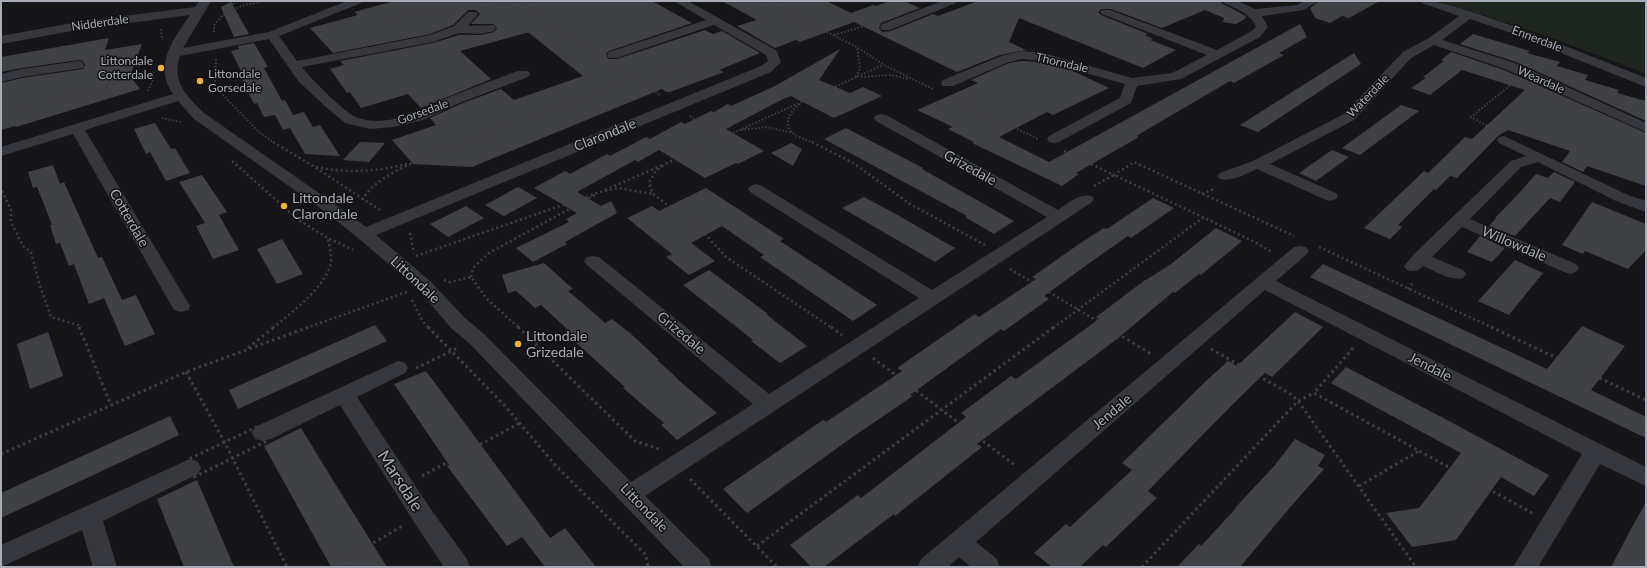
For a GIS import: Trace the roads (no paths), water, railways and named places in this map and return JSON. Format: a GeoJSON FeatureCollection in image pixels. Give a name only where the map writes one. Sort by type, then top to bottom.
{"type":"FeatureCollection","features":[{"type":"Feature","properties":{"kind":"street"},"geometry":{"type":"LineString","coordinates":[[174,54],[272,35],[357,1]]}},
{"type":"Feature","properties":{"kind":"street","name":"Clarondale"},"geometry":{"type":"LineString","coordinates":[[364,234],[766,69],[775,62],[772,53],[680,1]]}},
{"type":"Feature","properties":{"kind":"street"},"geometry":{"type":"LineString","coordinates":[[886,27],[952,1]]}},
{"type":"Feature","properties":{"kind":"street"},"geometry":{"type":"LineString","coordinates":[[1228,1],[1254,13],[1300,8],[1312,1]]}},
{"type":"Feature","properties":{"kind":"street","name":"Ennerdale"},"geometry":{"type":"LineString","coordinates":[[1426,1],[1469,14],[1535,38],[1646,83]]}},
{"type":"Feature","properties":{"kind":"street","name":"Nidderdale"},"geometry":{"type":"LineString","coordinates":[[1,40],[202,5]]}},
{"type":"Feature","properties":{"kind":"street","name":"Littondale"},"geometry":{"type":"LineString","coordinates":[[202,5],[174,54],[170,70],[175,87],[180,96],[199,116],[333,210],[424,285],[458,323],[477,339],[700,567]]}},
{"type":"Feature","properties":{"kind":"street"},"geometry":{"type":"LineString","coordinates":[[458,29],[476,11]]}},
{"type":"Feature","properties":{"kind":"street"},"geometry":{"type":"LineString","coordinates":[[1106,12],[1217,54]]}},
{"type":"Feature","properties":{"kind":"street","name":"Thorndale"},"geometry":{"type":"LineString","coordinates":[[948,82],[1005,59],[1022,55],[1043,57],[1132,82],[1176,76],[1256,34],[1262,27],[1261,20],[1254,13]]}},
{"type":"Feature","properties":{"kind":"street","name":"Waterdale"},"geometry":{"type":"LineString","coordinates":[[1225,176],[1258,164],[1349,117],[1407,55],[1432,41],[1469,14]]}},
{"type":"Feature","properties":{"kind":"street"},"geometry":{"type":"LineString","coordinates":[[64,17],[89,15],[83,25]]}},
{"type":"Feature","properties":{"kind":"street"},"geometry":{"type":"LineString","coordinates":[[613,55],[715,21]]}},
{"type":"Feature","properties":{"kind":"street"},"geometry":{"type":"LineString","coordinates":[[295,65],[433,38],[458,29],[481,30],[490,28]]}},
{"type":"Feature","properties":{"kind":"street","name":"Gorsedale"},"geometry":{"type":"LineString","coordinates":[[272,35],[284,54],[295,65],[304,79],[350,120],[370,125],[393,123],[418,116],[457,99],[523,74]]}},
{"type":"Feature","properties":{"kind":"street","name":"Weardale"},"geometry":{"type":"LineString","coordinates":[[1432,41],[1510,66],[1646,128]]}},
{"type":"Feature","properties":{"kind":"street"},"geometry":{"type":"LineString","coordinates":[[1,78],[22,73],[79,65]]}},
{"type":"Feature","properties":{"kind":"street"},"geometry":{"type":"LineString","coordinates":[[1052,142],[1126,100],[1132,82]]}},
{"type":"Feature","properties":{"kind":"street"},"geometry":{"type":"LineString","coordinates":[[1,152],[78,130],[180,96]]}},
{"type":"Feature","properties":{"kind":"street","name":"Grizedale"},"geometry":{"type":"LineString","coordinates":[[881,118],[1059,217]]}},
{"type":"Feature","properties":{"kind":"street","name":"Cotterdale"},"geometry":{"type":"LineString","coordinates":[[78,130],[181,306]]}},
{"type":"Feature","properties":{"kind":"street"},"geometry":{"type":"LineString","coordinates":[[1508,142],[1537,158],[1622,198],[1646,207]]}},
{"type":"Feature","properties":{"kind":"street","name":"Willowdale"},"geometry":{"type":"LineString","coordinates":[[1457,274],[1417,262],[1516,164],[1537,158]]}},
{"type":"Feature","properties":{"kind":"street"},"geometry":{"type":"LineString","coordinates":[[1258,164],[1330,196]]}},
{"type":"Feature","properties":{"kind":"street"},"geometry":{"type":"LineString","coordinates":[[756,189],[932,298]]}},
{"type":"Feature","properties":{"kind":"street"},"geometry":{"type":"LineString","coordinates":[[630,494],[1086,199]]}},
{"type":"Feature","properties":{"kind":"street","name":"Willowdale"},"geometry":{"type":"LineString","coordinates":[[1459,220],[1570,268]]}},
{"type":"Feature","properties":{"kind":"street","name":"Jendale"},"geometry":{"type":"LineString","coordinates":[[930,567],[1301,249]]}},
{"type":"Feature","properties":{"kind":"street","name":"Grizedale"},"geometry":{"type":"LineString","coordinates":[[593,261],[768,405]]}},
{"type":"Feature","properties":{"kind":"street","name":"Jendale"},"geometry":{"type":"LineString","coordinates":[[1264,282],[1646,477]]}},
{"type":"Feature","properties":{"kind":"street"},"geometry":{"type":"LineString","coordinates":[[263,433],[398,368]]}},
{"type":"Feature","properties":{"kind":"street","name":"Marsdale"},"geometry":{"type":"LineString","coordinates":[[344,394],[422,515],[458,567]]}},
{"type":"Feature","properties":{"kind":"street"},"geometry":{"type":"LineString","coordinates":[[1525,567],[1596,452]]}},
{"type":"Feature","properties":{"kind":"street"},"geometry":{"type":"LineString","coordinates":[[1,556],[90,516],[190,468]]}},
{"type":"Feature","properties":{"kind":"street"},"geometry":{"type":"LineString","coordinates":[[90,516],[105,567]]}},
{"type":"Feature","properties":{"kind":"street"},"geometry":{"type":"LineString","coordinates":[[959,542],[988,567]]}},
{"type":"Feature","properties":{"kind":"place","name":"Littondale Cotterdale"},"geometry":{"type":"Point","coordinates":[161,68]}},
{"type":"Feature","properties":{"kind":"place","name":"Littondale Gorsedale"},"geometry":{"type":"Point","coordinates":[200,81]}},
{"type":"Feature","properties":{"kind":"place","name":"Littondale Clarondale"},"geometry":{"type":"Point","coordinates":[284,206]}},
{"type":"Feature","properties":{"kind":"place","name":"Littondale Grizedale"},"geometry":{"type":"Point","coordinates":[518,344]}}]}
